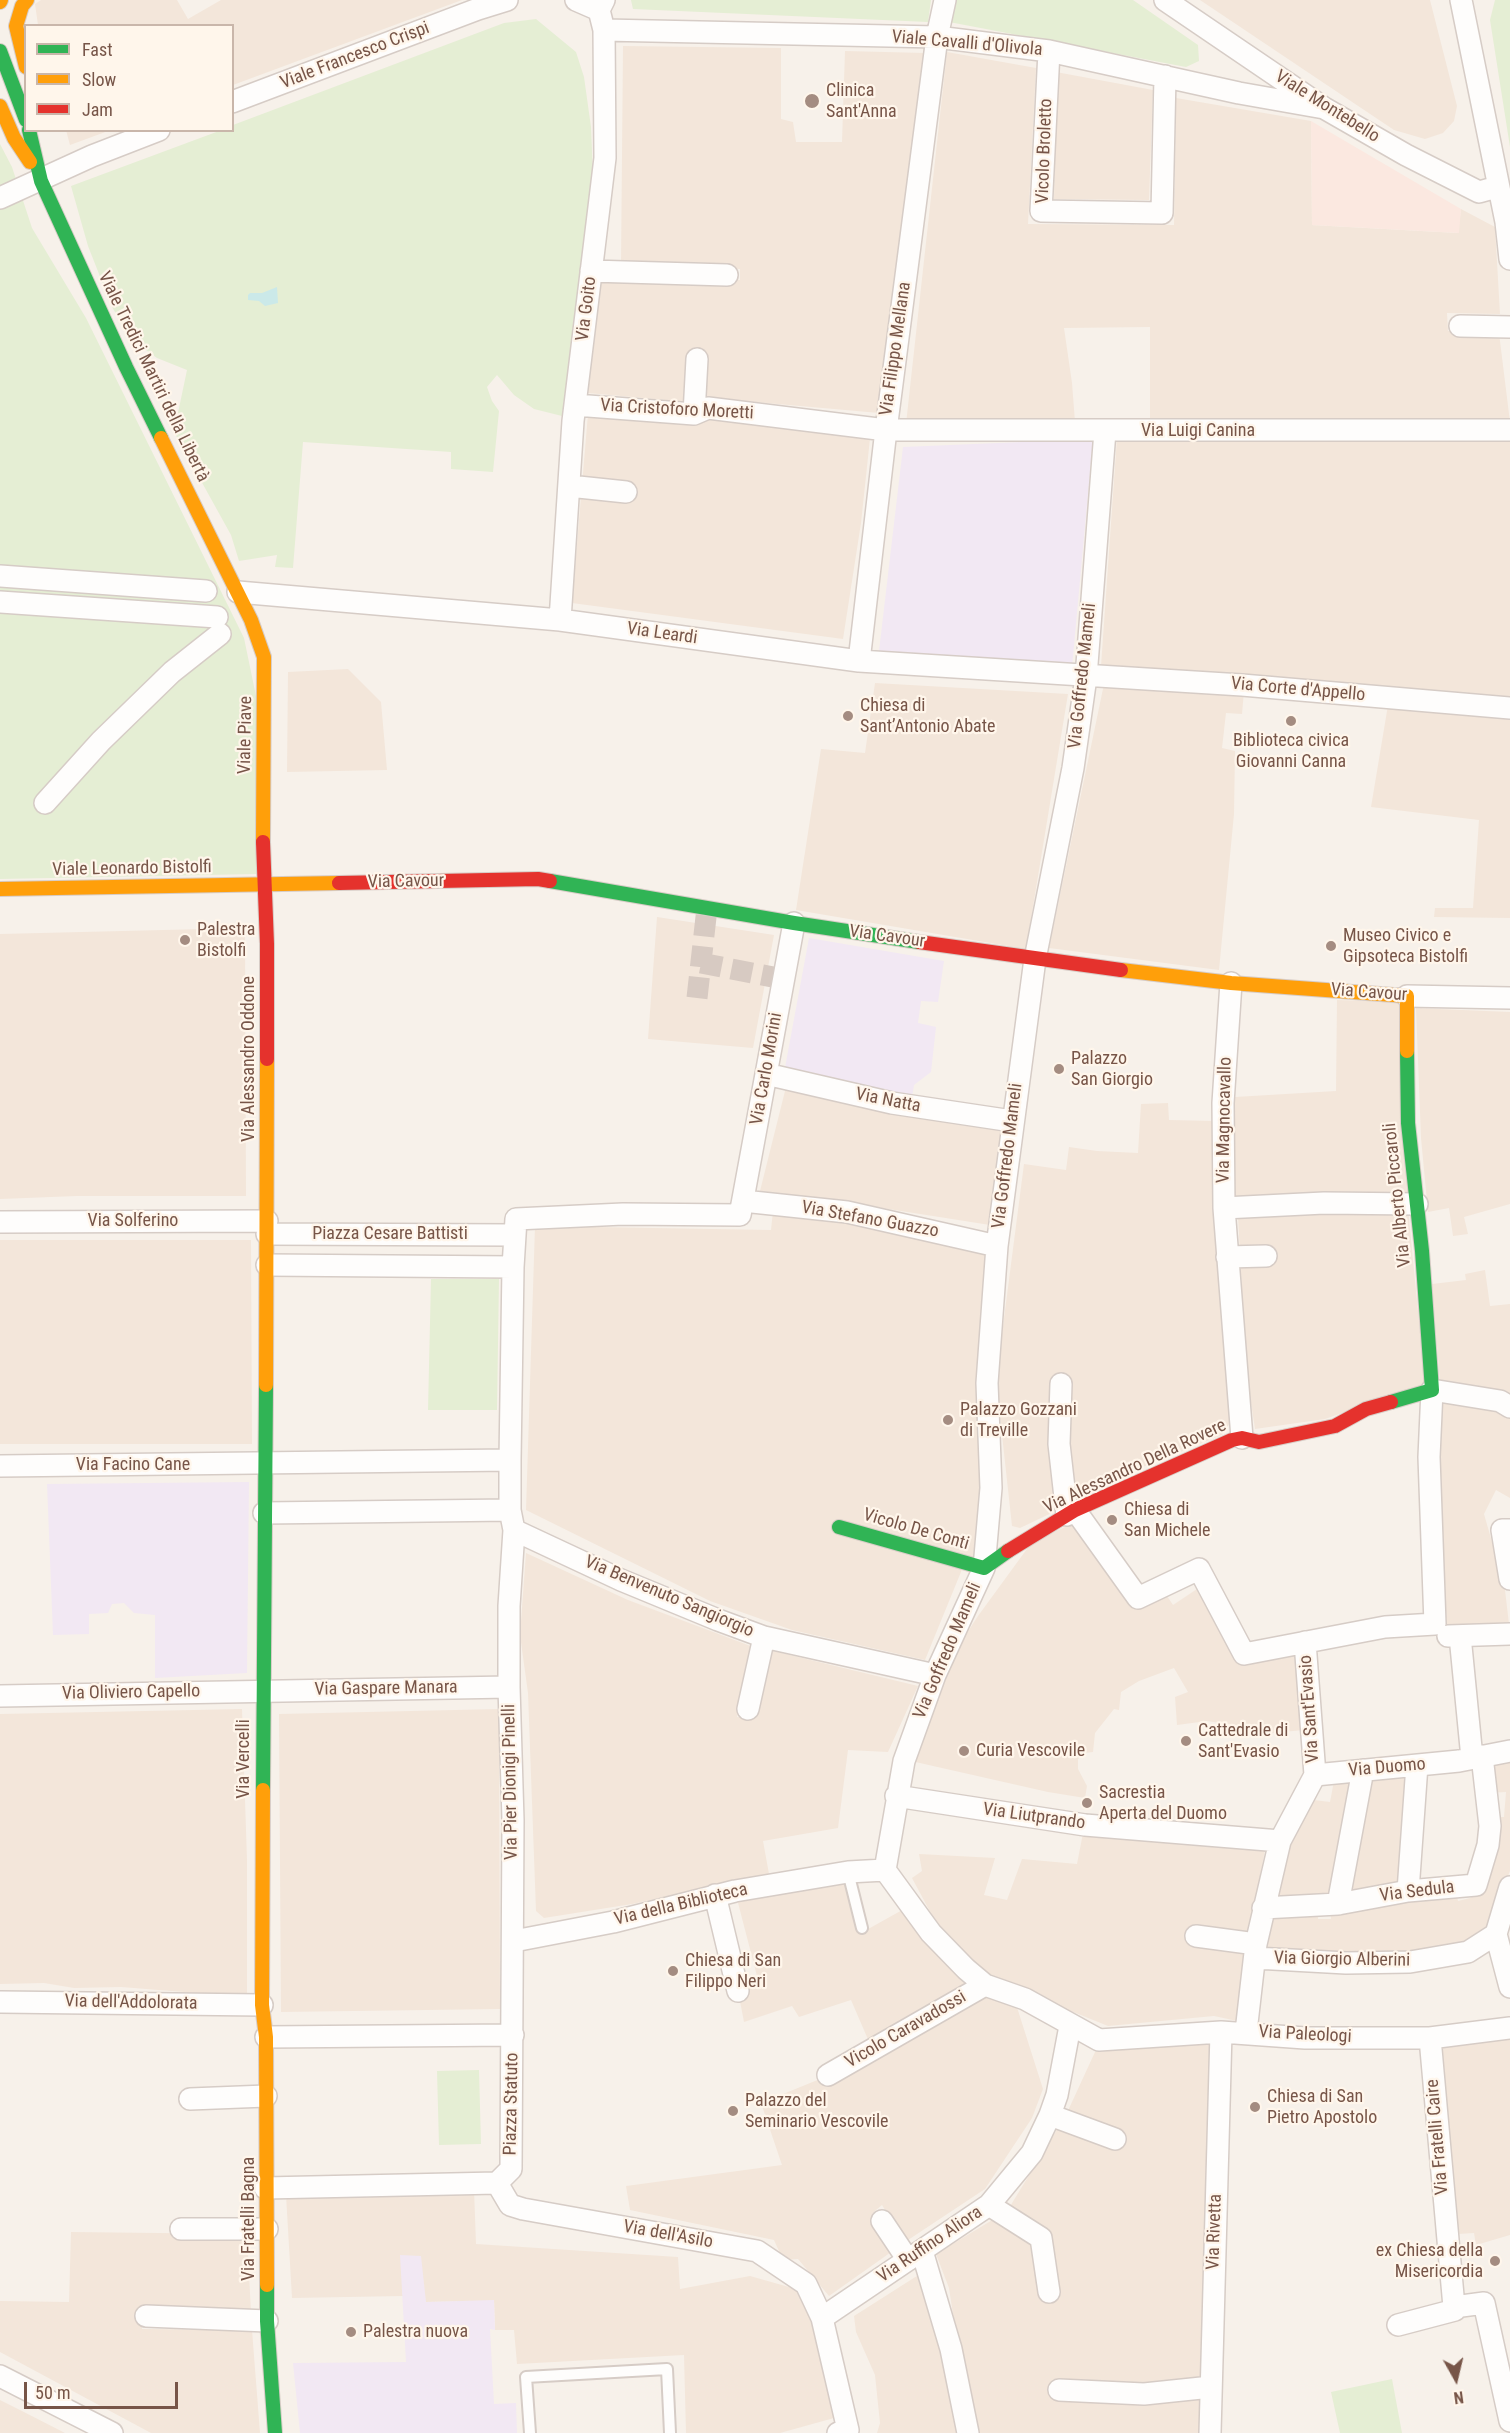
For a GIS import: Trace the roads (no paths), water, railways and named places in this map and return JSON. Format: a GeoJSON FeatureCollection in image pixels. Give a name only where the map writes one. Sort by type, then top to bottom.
{"type":"FeatureCollection","features":[{"type":"Feature","properties":{"kind":"street"},"geometry":{"type":"LineString","coordinates":[[24,59],[16,26],[22,6],[27,0]]}},
{"type":"Feature","properties":{"kind":"street","name":"Viale Francesco Crispi"},"geometry":{"type":"LineString","coordinates":[[234,101],[478,4],[507,0]]}},
{"type":"Feature","properties":{"kind":"street"},"geometry":{"type":"LineString","coordinates":[[576,0],[602,13]]}},
{"type":"Feature","properties":{"kind":"street","name":"Via Filippo Mellana"},"geometry":{"type":"LineString","coordinates":[[859,661],[886,430],[938,37],[945,0]]}},
{"type":"Feature","properties":{"kind":"street","name":"Viale Montebello"},"geometry":{"type":"LineString","coordinates":[[1166,0],[1324,108],[1406,155],[1479,192],[1497,187]]}},
{"type":"Feature","properties":{"kind":"street"},"geometry":{"type":"LineString","coordinates":[[1461,0],[1497,187],[1508,222],[1510,259]]}},
{"type":"Feature","properties":{"kind":"street"},"geometry":{"type":"LineString","coordinates":[[1465,21],[1470,0]]}},
{"type":"Feature","properties":{"kind":"street","name":"Viale Cavalli d'Olivola"},"geometry":{"type":"LineString","coordinates":[[602,13],[938,37],[1049,51],[1239,93],[1324,108]]}},
{"type":"Feature","properties":{"kind":"street","name":"Via Goito"},"geometry":{"type":"LineString","coordinates":[[560,620],[575,405],[605,158],[602,13]]}},
{"type":"Feature","properties":{"kind":"street"},"geometry":{"type":"LineString","coordinates":[[0,51],[24,115]]}},
{"type":"Feature","properties":{"kind":"street","name":"Vicolo Broletto"},"geometry":{"type":"LineString","coordinates":[[1049,51],[1041,211],[1162,213],[1166,76]]}},
{"type":"Feature","properties":{"kind":"street","name":"Viale Tredici Martiri della Libertà"},"geometry":{"type":"LineString","coordinates":[[0,107],[14,138],[40,178],[126,367],[238,592]]}},
{"type":"Feature","properties":{"kind":"street","name":"Viale Tredici Martiri della Libertà"},"geometry":{"type":"LineString","coordinates":[[29,132],[40,178]]}},
{"type":"Feature","properties":{"kind":"street","name":"Viale Tredici Martiri della Libertà"},"geometry":{"type":"LineString","coordinates":[[40,132],[40,178]]}},
{"type":"Feature","properties":{"kind":"street"},"geometry":{"type":"LineString","coordinates":[[0,198],[40,178],[154,132]]}},
{"type":"Feature","properties":{"kind":"street"},"geometry":{"type":"LineString","coordinates":[[591,271],[727,275]]}},
{"type":"Feature","properties":{"kind":"street"},"geometry":{"type":"LineString","coordinates":[[1460,326],[1510,327]]}},
{"type":"Feature","properties":{"kind":"street"},"geometry":{"type":"LineString","coordinates":[[694,414],[698,359]]}},
{"type":"Feature","properties":{"kind":"street","name":"Via Cristoforo Moretti"},"geometry":{"type":"LineString","coordinates":[[575,405],[694,414],[708,408],[886,430]]}},
{"type":"Feature","properties":{"kind":"street","name":"Via Luigi Canina"},"geometry":{"type":"LineString","coordinates":[[886,430],[1510,430]]}},
{"type":"Feature","properties":{"kind":"street","name":"Via Goffredo Mameli"},"geometry":{"type":"LineString","coordinates":[[885,1870],[896,1796],[904,1761],[934,1675],[984,1568],[991,1488],[987,1383],[997,1246],[1035,959],[1073,768],[1086,677],[1105,431]]}},
{"type":"Feature","properties":{"kind":"street"},"geometry":{"type":"LineString","coordinates":[[569,486],[626,492]]}},
{"type":"Feature","properties":{"kind":"street"},"geometry":{"type":"LineString","coordinates":[[0,576],[206,591]]}},
{"type":"Feature","properties":{"kind":"street","name":"Via Leardi"},"geometry":{"type":"LineString","coordinates":[[238,592],[285,594],[560,620],[859,661],[1086,677]]}},
{"type":"Feature","properties":{"kind":"street","name":"Viale Piave"},"geometry":{"type":"LineString","coordinates":[[238,592],[251,620],[265,666],[263,831],[265,884]]}},
{"type":"Feature","properties":{"kind":"street"},"geometry":{"type":"LineString","coordinates":[[0,602],[219,625],[101,741],[45,803]]}},
{"type":"Feature","properties":{"kind":"street","name":"Via Corte d'Appello"},"geometry":{"type":"LineString","coordinates":[[1086,677],[1242,685],[1510,708]]}},
{"type":"Feature","properties":{"kind":"street","name":"Via Cavour"},"geometry":{"type":"LineString","coordinates":[[265,884],[538,879],[794,923],[1035,959],[1231,983],[1407,996],[1510,998]]}},
{"type":"Feature","properties":{"kind":"street","name":"Viale Leonardo Bistolfi"},"geometry":{"type":"LineString","coordinates":[[0,889],[265,884]]}},
{"type":"Feature","properties":{"kind":"street","name":"Via Alessandro Oddone"},"geometry":{"type":"LineString","coordinates":[[265,884],[267,1227]]}},
{"type":"Feature","properties":{"kind":"street","name":"Via Carlo Morini"},"geometry":{"type":"LineString","coordinates":[[742,1208],[794,923]]}},
{"type":"Feature","properties":{"kind":"street","name":"Via Magnocavallo"},"geometry":{"type":"LineString","coordinates":[[1231,983],[1223,1103],[1224,1208],[1242,1438]]}},
{"type":"Feature","properties":{"kind":"street","name":"Via Alberto Piccaroli"},"geometry":{"type":"LineString","coordinates":[[1407,996],[1408,1123],[1429,1326],[1432,1390]]}},
{"type":"Feature","properties":{"kind":"street","name":"Via Natta"},"geometry":{"type":"LineString","coordinates":[[766,1074],[892,1103],[1012,1121]]}},
{"type":"Feature","properties":{"kind":"street"},"geometry":{"type":"LineString","coordinates":[[1224,1208],[1324,1203],[1417,1204]]}},
{"type":"Feature","properties":{"kind":"street","name":"Via Stefano Guazzo"},"geometry":{"type":"LineString","coordinates":[[514,1235],[516,1219],[742,1208],[847,1212],[997,1246]]}},
{"type":"Feature","properties":{"kind":"street","name":"Via Solferino"},"geometry":{"type":"LineString","coordinates":[[0,1222],[267,1227]]}},
{"type":"Feature","properties":{"kind":"street"},"geometry":{"type":"LineString","coordinates":[[267,1227],[264,1513],[512,1520],[510,1460],[514,1235]]}},
{"type":"Feature","properties":{"kind":"street","name":"Piazza Cesare Battisti"},"geometry":{"type":"LineString","coordinates":[[267,1227],[514,1235]]}},
{"type":"Feature","properties":{"kind":"street"},"geometry":{"type":"LineString","coordinates":[[1227,1257],[1266,1256]]}},
{"type":"Feature","properties":{"kind":"street","name":"Piazza Cesare Battisti"},"geometry":{"type":"LineString","coordinates":[[267,1265],[513,1267]]}},
{"type":"Feature","properties":{"kind":"street"},"geometry":{"type":"LineString","coordinates":[[1061,1384],[1059,1444],[1071,1513]]}},
{"type":"Feature","properties":{"kind":"street"},"geometry":{"type":"LineString","coordinates":[[1242,1438],[1259,1442],[1335,1426],[1366,1409],[1432,1390],[1500,1401],[1510,1407]]}},
{"type":"Feature","properties":{"kind":"street"},"geometry":{"type":"LineString","coordinates":[[1432,1390],[1429,1457],[1435,1624],[1448,1636],[1510,1634]]}},
{"type":"Feature","properties":{"kind":"street","name":"Via Alessandro Della Rovere"},"geometry":{"type":"LineString","coordinates":[[984,1568],[1023,1541],[1071,1513],[1222,1444],[1242,1438]]}},
{"type":"Feature","properties":{"kind":"street"},"geometry":{"type":"LineString","coordinates":[[266,1464],[510,1460]]}},
{"type":"Feature","properties":{"kind":"street","name":"Via Facino Cane"},"geometry":{"type":"LineString","coordinates":[[0,1466],[266,1464]]}},
{"type":"Feature","properties":{"kind":"street","name":"Via Vercelli"},"geometry":{"type":"LineString","coordinates":[[261,2005],[264,1513]]}},
{"type":"Feature","properties":{"kind":"street","name":"Via Sant'Evasio"},"geometry":{"type":"LineString","coordinates":[[1071,1513],[1138,1598],[1199,1569],[1244,1654],[1385,1627],[1435,1624]]}},
{"type":"Feature","properties":{"kind":"street","name":"Via Benvenuto Sangiorgio"},"geometry":{"type":"LineString","coordinates":[[512,1520],[632,1584],[764,1637],[934,1675]]}},
{"type":"Feature","properties":{"kind":"street","name":"Via Pier Dionigi Pinelli"},"geometry":{"type":"LineString","coordinates":[[512,1520],[509,1687],[513,1820],[513,2035]]}},
{"type":"Feature","properties":{"kind":"street","name":"Vicolo De Conti"},"geometry":{"type":"LineString","coordinates":[[838,1527],[984,1568]]}},
{"type":"Feature","properties":{"kind":"street"},"geometry":{"type":"LineString","coordinates":[[1510,1530],[1502,1530],[1510,1580]]}},
{"type":"Feature","properties":{"kind":"street"},"geometry":{"type":"LineString","coordinates":[[1460,1636],[1471,1758]]}},
{"type":"Feature","properties":{"kind":"street"},"geometry":{"type":"LineString","coordinates":[[748,1709],[764,1637]]}},
{"type":"Feature","properties":{"kind":"street","name":"Via Sant'Evasio"},"geometry":{"type":"LineString","coordinates":[[1305,1642],[1315,1775]]}},
{"type":"Feature","properties":{"kind":"street","name":"Via Gaspare Manara"},"geometry":{"type":"LineString","coordinates":[[262,1691],[509,1687]]}},
{"type":"Feature","properties":{"kind":"street","name":"Via Oliviero Capello"},"geometry":{"type":"LineString","coordinates":[[0,1696],[262,1691]]}},
{"type":"Feature","properties":{"kind":"street","name":"Via Duomo"},"geometry":{"type":"LineString","coordinates":[[1315,1775],[1417,1765],[1510,1751]]}},
{"type":"Feature","properties":{"kind":"street","name":"Via Sedula"},"geometry":{"type":"LineString","coordinates":[[1263,1908],[1338,1904],[1408,1891],[1476,1885],[1488,1845],[1490,1826],[1471,1758]]}},
{"type":"Feature","properties":{"kind":"street"},"geometry":{"type":"LineString","coordinates":[[1408,1891],[1417,1765]]}},
{"type":"Feature","properties":{"kind":"street"},"geometry":{"type":"LineString","coordinates":[[1338,1904],[1363,1770]]}},
{"type":"Feature","properties":{"kind":"street"},"geometry":{"type":"LineString","coordinates":[[1246,2032],[1255,1951],[1263,1908],[1280,1842],[1315,1775]]}},
{"type":"Feature","properties":{"kind":"street","name":"Via Liutprando"},"geometry":{"type":"LineString","coordinates":[[896,1796],[1085,1825],[1280,1842]]}},
{"type":"Feature","properties":{"kind":"street"},"geometry":{"type":"LineString","coordinates":[[885,1870],[931,1933],[966,1969],[985,1985],[1025,1999],[1070,2026]]}},
{"type":"Feature","properties":{"kind":"street","name":"Via della Biblioteca"},"geometry":{"type":"LineString","coordinates":[[514,1941],[613,1922],[715,1894],[848,1872],[885,1870]]}},
{"type":"Feature","properties":{"kind":"street"},"geometry":{"type":"LineString","coordinates":[[1510,1887],[1496,1934],[1510,1987]]}},
{"type":"Feature","properties":{"kind":"street"},"geometry":{"type":"LineString","coordinates":[[715,1894],[738,1991]]}},
{"type":"Feature","properties":{"kind":"street","name":"Via Giorgio Alberini"},"geometry":{"type":"LineString","coordinates":[[1196,1936],[1255,1951],[1346,1963],[1410,1962],[1468,1952],[1496,1934]]}},
{"type":"Feature","properties":{"kind":"street","name":"Vicolo Caravadossi"},"geometry":{"type":"LineString","coordinates":[[828,2075],[985,1985]]}},
{"type":"Feature","properties":{"kind":"street","name":"Via dell'Addolorata"},"geometry":{"type":"LineString","coordinates":[[0,2002],[261,2005]]}},
{"type":"Feature","properties":{"kind":"street","name":"Via Fratelli Bagna"},"geometry":{"type":"LineString","coordinates":[[261,2005],[266,2037],[267,2321],[274,2433]]}},
{"type":"Feature","properties":{"kind":"street","name":"Via Paleologi"},"geometry":{"type":"LineString","coordinates":[[1070,2026],[1099,2040],[1221,2032],[1305,2038],[1430,2038],[1510,2028]]}},
{"type":"Feature","properties":{"kind":"street","name":"Via Ruffino Aliora"},"geometry":{"type":"LineString","coordinates":[[822,2318],[989,2205],[1032,2153],[1054,2105],[1070,2026]]}},
{"type":"Feature","properties":{"kind":"street","name":"Via Rivetta"},"geometry":{"type":"LineString","coordinates":[[1210,2433],[1221,2032]]}},
{"type":"Feature","properties":{"kind":"street","name":"Piazza Statuto"},"geometry":{"type":"LineString","coordinates":[[266,2037],[513,2035],[511,2169],[497,2183]]}},
{"type":"Feature","properties":{"kind":"street","name":"Via Fratelli Caire"},"geometry":{"type":"LineString","coordinates":[[1430,2038],[1454,2307]]}},
{"type":"Feature","properties":{"kind":"street"},"geometry":{"type":"LineString","coordinates":[[190,2099],[266,2096]]}},
{"type":"Feature","properties":{"kind":"street"},"geometry":{"type":"LineString","coordinates":[[1054,2105],[1115,2139]]}},
{"type":"Feature","properties":{"kind":"street"},"geometry":{"type":"LineString","coordinates":[[265,2188],[497,2183]]}},
{"type":"Feature","properties":{"kind":"street","name":"Via dell'Asilo"},"geometry":{"type":"LineString","coordinates":[[497,2183],[510,2205],[757,2251],[806,2284],[822,2318],[843,2432]]}},
{"type":"Feature","properties":{"kind":"street"},"geometry":{"type":"LineString","coordinates":[[989,2205],[1041,2238],[1049,2292]]}},
{"type":"Feature","properties":{"kind":"street"},"geometry":{"type":"LineString","coordinates":[[882,2221],[915,2256],[951,2349],[963,2418],[968,2433]]}},
{"type":"Feature","properties":{"kind":"street"},"geometry":{"type":"LineString","coordinates":[[181,2229],[267,2229]]}},
{"type":"Feature","properties":{"kind":"street"},"geometry":{"type":"LineString","coordinates":[[1398,2325],[1455,2310],[1454,2307],[1484,2303],[1510,2421]]}},
{"type":"Feature","properties":{"kind":"street"},"geometry":{"type":"LineString","coordinates":[[146,2316],[267,2321]]}},
{"type":"Feature","properties":{"kind":"street"},"geometry":{"type":"LineString","coordinates":[[0,2376],[112,2433]]}},
{"type":"Feature","properties":{"kind":"street"},"geometry":{"type":"LineString","coordinates":[[1059,2390],[1144,2394],[1211,2387]]}},
{"type":"Feature","properties":{"kind":"lane"},"geometry":{"type":"LineString","coordinates":[[848,1872],[862,1928]]}},
{"type":"Feature","properties":{"kind":"lane"},"geometry":{"type":"LineString","coordinates":[[530,2433],[526,2377],[667,2369],[670,2433]]}},
{"type":"Feature","properties":{"kind":"water"},"geometry":{"type":"Polygon","coordinates":[[[277,287],[278,303],[265,306],[259,301],[248,300],[250,293],[262,293],[277,287]]]}},
{"type":"Feature","properties":{"kind":"tunnel"},"geometry":{"type":"LineString","coordinates":[[697,998],[707,908]]}},
{"type":"Feature","properties":{"kind":"tunnel"},"geometry":{"type":"LineString","coordinates":[[701,963],[783,979]]}},
{"type":"Feature","properties":{"kind":"place","name":"Clinica Sant'Anna"},"geometry":{"type":"Point","coordinates":[812,101]}},
{"type":"Feature","properties":{"kind":"place","name":"Chiesa di Sant’Antonio Abate"},"geometry":{"type":"Point","coordinates":[848,716]}},
{"type":"Feature","properties":{"kind":"place","name":"Biblioteca civica Giovanni Canna"},"geometry":{"type":"Point","coordinates":[1291,721]}},
{"type":"Feature","properties":{"kind":"place","name":"Palestra Bistolfi"},"geometry":{"type":"Point","coordinates":[185,940]}},
{"type":"Feature","properties":{"kind":"place","name":"Museo Civico e Gipsoteca Bistolfi"},"geometry":{"type":"Point","coordinates":[1331,946]}},
{"type":"Feature","properties":{"kind":"place","name":"Palazzo San Giorgio"},"geometry":{"type":"Point","coordinates":[1059,1069]}},
{"type":"Feature","properties":{"kind":"place","name":"Palazzo Gozzani di Treville"},"geometry":{"type":"Point","coordinates":[948,1420]}},
{"type":"Feature","properties":{"kind":"place","name":"Chiesa di San Michele"},"geometry":{"type":"Point","coordinates":[1112,1520]}},
{"type":"Feature","properties":{"kind":"place","name":"Cattedrale di Sant'Evasio"},"geometry":{"type":"Point","coordinates":[1186,1741]}},
{"type":"Feature","properties":{"kind":"place","name":"Curia Vescovile"},"geometry":{"type":"Point","coordinates":[964,1751]}},
{"type":"Feature","properties":{"kind":"place","name":"Sacrestia Aperta del Duomo"},"geometry":{"type":"Point","coordinates":[1087,1803]}},
{"type":"Feature","properties":{"kind":"place","name":"Chiesa di San Filippo Neri"},"geometry":{"type":"Point","coordinates":[673,1971]}},
{"type":"Feature","properties":{"kind":"place","name":"Chiesa di San Pietro Apostolo"},"geometry":{"type":"Point","coordinates":[1255,2107]}},
{"type":"Feature","properties":{"kind":"place","name":"Palazzo del Seminario Vescovile"},"geometry":{"type":"Point","coordinates":[733,2111]}},
{"type":"Feature","properties":{"kind":"place","name":"ex Chiesa della Misericordia"},"geometry":{"type":"Point","coordinates":[1495,2261]}},
{"type":"Feature","properties":{"kind":"place","name":"Palestra nuova"},"geometry":{"type":"Point","coordinates":[351,2332]}}]}
